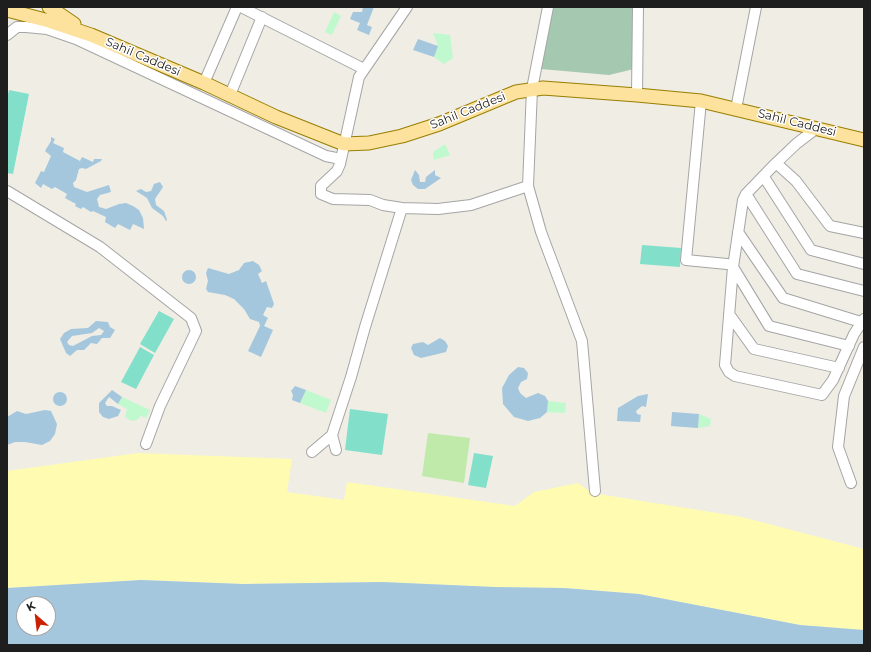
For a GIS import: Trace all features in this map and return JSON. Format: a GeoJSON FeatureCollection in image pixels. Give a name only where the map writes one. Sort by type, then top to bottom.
{"type":"FeatureCollection","features":[{"type":"Feature","properties":{"kind":"main road"},"geometry":{"type":"LineString","coordinates":[[49,7],[91,34]]}},
{"type":"Feature","properties":{"kind":"main road"},"geometry":{"type":"LineString","coordinates":[[8,8],[91,34]]}},
{"type":"Feature","properties":{"kind":"main road","name":"Sahil Caddesi"},"geometry":{"type":"LineString","coordinates":[[91,34],[204,83],[289,123],[344,144],[369,143],[402,136],[439,124],[516,92],[532,89],[637,95],[701,101],[864,140]]}},
{"type":"Feature","properties":{"kind":"street"},"geometry":{"type":"LineString","coordinates":[[204,83],[237,7]]}},
{"type":"Feature","properties":{"kind":"street"},"geometry":{"type":"LineString","coordinates":[[241,7],[364,69]]}},
{"type":"Feature","properties":{"kind":"street"},"geometry":{"type":"LineString","coordinates":[[407,7],[359,77],[342,159],[337,171],[320,186],[321,194],[333,199],[370,200],[383,205],[402,208],[438,209],[471,205],[528,186]]}},
{"type":"Feature","properties":{"kind":"street"},"geometry":{"type":"LineString","coordinates":[[548,7],[532,89],[528,186],[541,232],[582,341],[595,491]]}},
{"type":"Feature","properties":{"kind":"street"},"geometry":{"type":"LineString","coordinates":[[637,95],[638,7]]}},
{"type":"Feature","properties":{"kind":"street"},"geometry":{"type":"LineString","coordinates":[[736,109],[756,7]]}},
{"type":"Feature","properties":{"kind":"street"},"geometry":{"type":"LineString","coordinates":[[230,95],[262,17]]}},
{"type":"Feature","properties":{"kind":"street"},"geometry":{"type":"LineString","coordinates":[[7,35],[17,27],[26,27],[48,29],[76,39],[326,156],[342,159]]}},
{"type":"Feature","properties":{"kind":"street"},"geometry":{"type":"LineString","coordinates":[[701,101],[686,260],[730,265]]}},
{"type":"Feature","properties":{"kind":"street"},"geometry":{"type":"LineString","coordinates":[[738,232],[783,298],[862,320],[839,368],[822,395],[735,376],[729,372],[725,365],[729,314],[730,265],[738,232],[743,200],[746,194],[776,163],[796,144],[817,128]]}},
{"type":"Feature","properties":{"kind":"street"},"geometry":{"type":"LineString","coordinates":[[776,163],[796,180],[830,226],[864,233]]}},
{"type":"Feature","properties":{"kind":"street"},"geometry":{"type":"LineString","coordinates":[[764,177],[811,250],[864,264]]}},
{"type":"Feature","properties":{"kind":"street"},"geometry":{"type":"LineString","coordinates":[[7,190],[100,247],[190,318],[196,331],[160,406],[146,444]]}},
{"type":"Feature","properties":{"kind":"street"},"geometry":{"type":"LineString","coordinates":[[746,194],[796,274],[864,291]]}},
{"type":"Feature","properties":{"kind":"street"},"geometry":{"type":"LineString","coordinates":[[312,452],[332,435],[351,378],[365,327],[402,208]]}},
{"type":"Feature","properties":{"kind":"street"},"geometry":{"type":"LineString","coordinates":[[730,265],[770,326],[849,346]]}},
{"type":"Feature","properties":{"kind":"street"},"geometry":{"type":"LineString","coordinates":[[729,314],[754,349],[839,368]]}},
{"type":"Feature","properties":{"kind":"street"},"geometry":{"type":"LineString","coordinates":[[851,483],[838,447],[844,396],[864,347]]}},
{"type":"Feature","properties":{"kind":"street"},"geometry":{"type":"LineString","coordinates":[[332,435],[336,450]]}},
{"type":"Feature","properties":{"kind":"green space"},"geometry":{"type":"Polygon","coordinates":[[[552,7],[633,7],[634,69],[609,75],[541,69],[552,7]]]}},
{"type":"Feature","properties":{"kind":"green space"},"geometry":{"type":"Polygon","coordinates":[[[334,12],[341,16],[332,35],[325,32],[334,12]]]}},
{"type":"Feature","properties":{"kind":"green space"},"geometry":{"type":"Polygon","coordinates":[[[433,33],[450,35],[453,58],[444,64],[434,57],[438,46],[433,33]]]}},
{"type":"Feature","properties":{"kind":"green space"},"geometry":{"type":"Polygon","coordinates":[[[445,144],[450,155],[434,160],[433,152],[445,144]]]}},
{"type":"Feature","properties":{"kind":"green space"},"geometry":{"type":"Polygon","coordinates":[[[306,390],[331,400],[326,413],[300,403],[306,390]]]}},
{"type":"Feature","properties":{"kind":"green space"},"geometry":{"type":"Polygon","coordinates":[[[122,397],[150,410],[146,418],[141,416],[137,420],[131,421],[125,417],[127,409],[118,404],[122,397]]]}},
{"type":"Feature","properties":{"kind":"green space"},"geometry":{"type":"Polygon","coordinates":[[[548,401],[566,403],[565,413],[547,412],[548,401]]]}},
{"type":"Feature","properties":{"kind":"green space"},"geometry":{"type":"Polygon","coordinates":[[[699,414],[711,419],[710,426],[698,428],[699,414]]]}},
{"type":"Feature","properties":{"kind":"green space"},"geometry":{"type":"Polygon","coordinates":[[[428,433],[470,438],[464,483],[422,476],[428,433]]]}},
{"type":"Feature","properties":{"kind":"sand"},"geometry":{"type":"Polygon","coordinates":[[[138,453],[292,459],[287,492],[344,500],[347,482],[515,506],[534,492],[578,483],[592,493],[742,517],[864,549],[864,630],[800,625],[639,594],[564,588],[495,587],[382,582],[243,584],[141,580],[7,588],[7,471],[138,453]]]}},
{"type":"Feature","properties":{"kind":"shaded area"},"geometry":{"type":"Polygon","coordinates":[[[363,7],[374,7],[367,25],[372,27],[369,35],[357,30],[360,23],[350,19],[353,12],[362,12],[363,7]]]}},
{"type":"Feature","properties":{"kind":"shaded area"},"geometry":{"type":"Polygon","coordinates":[[[418,39],[438,46],[434,57],[413,50],[418,39]]]}},
{"type":"Feature","properties":{"kind":"shaded area"},"geometry":{"type":"Polygon","coordinates":[[[9,90],[29,94],[13,174],[7,173],[7,98],[9,90]]]}},
{"type":"Feature","properties":{"kind":"shaded area"},"geometry":{"type":"Polygon","coordinates":[[[51,137],[55,139],[53,143],[64,148],[63,152],[80,161],[82,157],[93,162],[94,159],[102,159],[86,169],[79,169],[76,180],[73,183],[74,187],[87,192],[109,185],[111,192],[100,195],[97,199],[99,207],[106,209],[126,203],[133,206],[139,210],[143,218],[144,229],[133,224],[130,230],[118,224],[115,228],[105,222],[106,217],[93,211],[91,212],[83,207],[81,209],[75,206],[76,204],[65,198],[67,194],[55,187],[52,189],[43,184],[41,188],[35,183],[41,171],[44,172],[51,156],[45,151],[51,141],[51,137]]]}},
{"type":"Feature","properties":{"kind":"shaded area"},"geometry":{"type":"Polygon","coordinates":[[[415,170],[419,175],[420,182],[425,182],[426,177],[435,170],[435,175],[441,178],[425,189],[418,189],[413,185],[411,180],[415,170]]]}},
{"type":"Feature","properties":{"kind":"shaded area"},"geometry":{"type":"Polygon","coordinates":[[[160,182],[163,187],[155,199],[156,205],[164,211],[166,221],[163,216],[152,208],[147,198],[136,191],[141,189],[146,192],[151,191],[154,184],[160,182]]]}},
{"type":"Feature","properties":{"kind":"shaded area"},"geometry":{"type":"Polygon","coordinates":[[[642,245],[681,248],[680,267],[640,264],[642,245]]]}},
{"type":"Feature","properties":{"kind":"shaded area"},"geometry":{"type":"Polygon","coordinates":[[[253,261],[259,265],[262,271],[258,274],[262,283],[266,281],[274,304],[272,308],[267,307],[263,315],[268,318],[264,326],[273,330],[261,357],[248,351],[260,326],[259,322],[250,319],[244,309],[234,299],[225,295],[208,292],[206,289],[208,281],[206,273],[208,268],[229,274],[239,270],[244,263],[253,261]]]}},
{"type":"Feature","properties":{"kind":"shaded area"},"geometry":{"type":"Polygon","coordinates":[[[189,270],[194,272],[196,277],[194,282],[189,284],[184,282],[182,277],[184,272],[189,270]]]}},
{"type":"Feature","properties":{"kind":"shaded area"},"geometry":{"type":"Polygon","coordinates":[[[159,311],[174,319],[155,353],[140,344],[159,311]]]}},
{"type":"Feature","properties":{"kind":"shaded area"},"geometry":{"type":"Polygon","coordinates":[[[96,321],[108,322],[110,327],[115,330],[110,338],[102,338],[97,344],[91,343],[84,350],[77,350],[70,356],[66,353],[60,339],[64,333],[71,329],[88,328],[96,321]],[[99,328],[92,333],[72,336],[67,342],[69,345],[73,346],[92,336],[101,335],[104,331],[99,328]]]}},
{"type":"Feature","properties":{"kind":"shaded area"},"geometry":{"type":"Polygon","coordinates":[[[440,338],[445,341],[448,346],[446,352],[421,358],[414,355],[411,348],[413,344],[423,342],[428,345],[440,338]]]}},
{"type":"Feature","properties":{"kind":"shaded area"},"geometry":{"type":"Polygon","coordinates":[[[140,347],[154,355],[136,389],[121,382],[140,347]]]}},
{"type":"Feature","properties":{"kind":"shaded area"},"geometry":{"type":"Polygon","coordinates":[[[518,367],[524,368],[528,373],[527,379],[521,382],[518,388],[520,393],[526,398],[538,393],[545,396],[548,401],[547,412],[540,418],[528,421],[514,417],[503,404],[502,388],[509,375],[518,367]]]}},
{"type":"Feature","properties":{"kind":"shaded area"},"geometry":{"type":"Polygon","coordinates":[[[295,386],[306,390],[300,403],[292,400],[293,395],[291,391],[295,386]]]}},
{"type":"Feature","properties":{"kind":"shaded area"},"geometry":{"type":"Polygon","coordinates":[[[112,390],[122,397],[118,404],[109,397],[105,403],[107,406],[112,406],[121,410],[118,416],[109,419],[103,417],[99,412],[99,403],[112,390]]]}},
{"type":"Feature","properties":{"kind":"shaded area"},"geometry":{"type":"Polygon","coordinates":[[[57,392],[63,392],[67,396],[67,402],[63,406],[57,406],[53,402],[53,396],[57,392]]]}},
{"type":"Feature","properties":{"kind":"shaded area"},"geometry":{"type":"Polygon","coordinates":[[[648,394],[646,407],[642,406],[636,411],[637,414],[641,415],[640,422],[617,421],[618,408],[638,396],[648,394]]]}},
{"type":"Feature","properties":{"kind":"shaded area"},"geometry":{"type":"Polygon","coordinates":[[[350,409],[388,414],[382,455],[345,450],[350,409]]]}},
{"type":"Feature","properties":{"kind":"shaded area"},"geometry":{"type":"Polygon","coordinates":[[[45,410],[51,411],[57,424],[55,434],[50,441],[42,445],[15,442],[7,445],[7,417],[17,411],[26,414],[45,410]]]}},
{"type":"Feature","properties":{"kind":"shaded area"},"geometry":{"type":"Polygon","coordinates":[[[672,412],[699,414],[698,428],[671,426],[672,412]]]}},
{"type":"Feature","properties":{"kind":"shaded area"},"geometry":{"type":"Polygon","coordinates":[[[474,453],[493,456],[486,488],[468,485],[474,453]]]}},
{"type":"Feature","properties":{"kind":"shaded area"},"geometry":{"type":"Polygon","coordinates":[[[141,580],[243,584],[382,582],[495,587],[564,588],[639,594],[800,625],[864,630],[864,645],[7,645],[7,588],[141,580]]]}}]}
